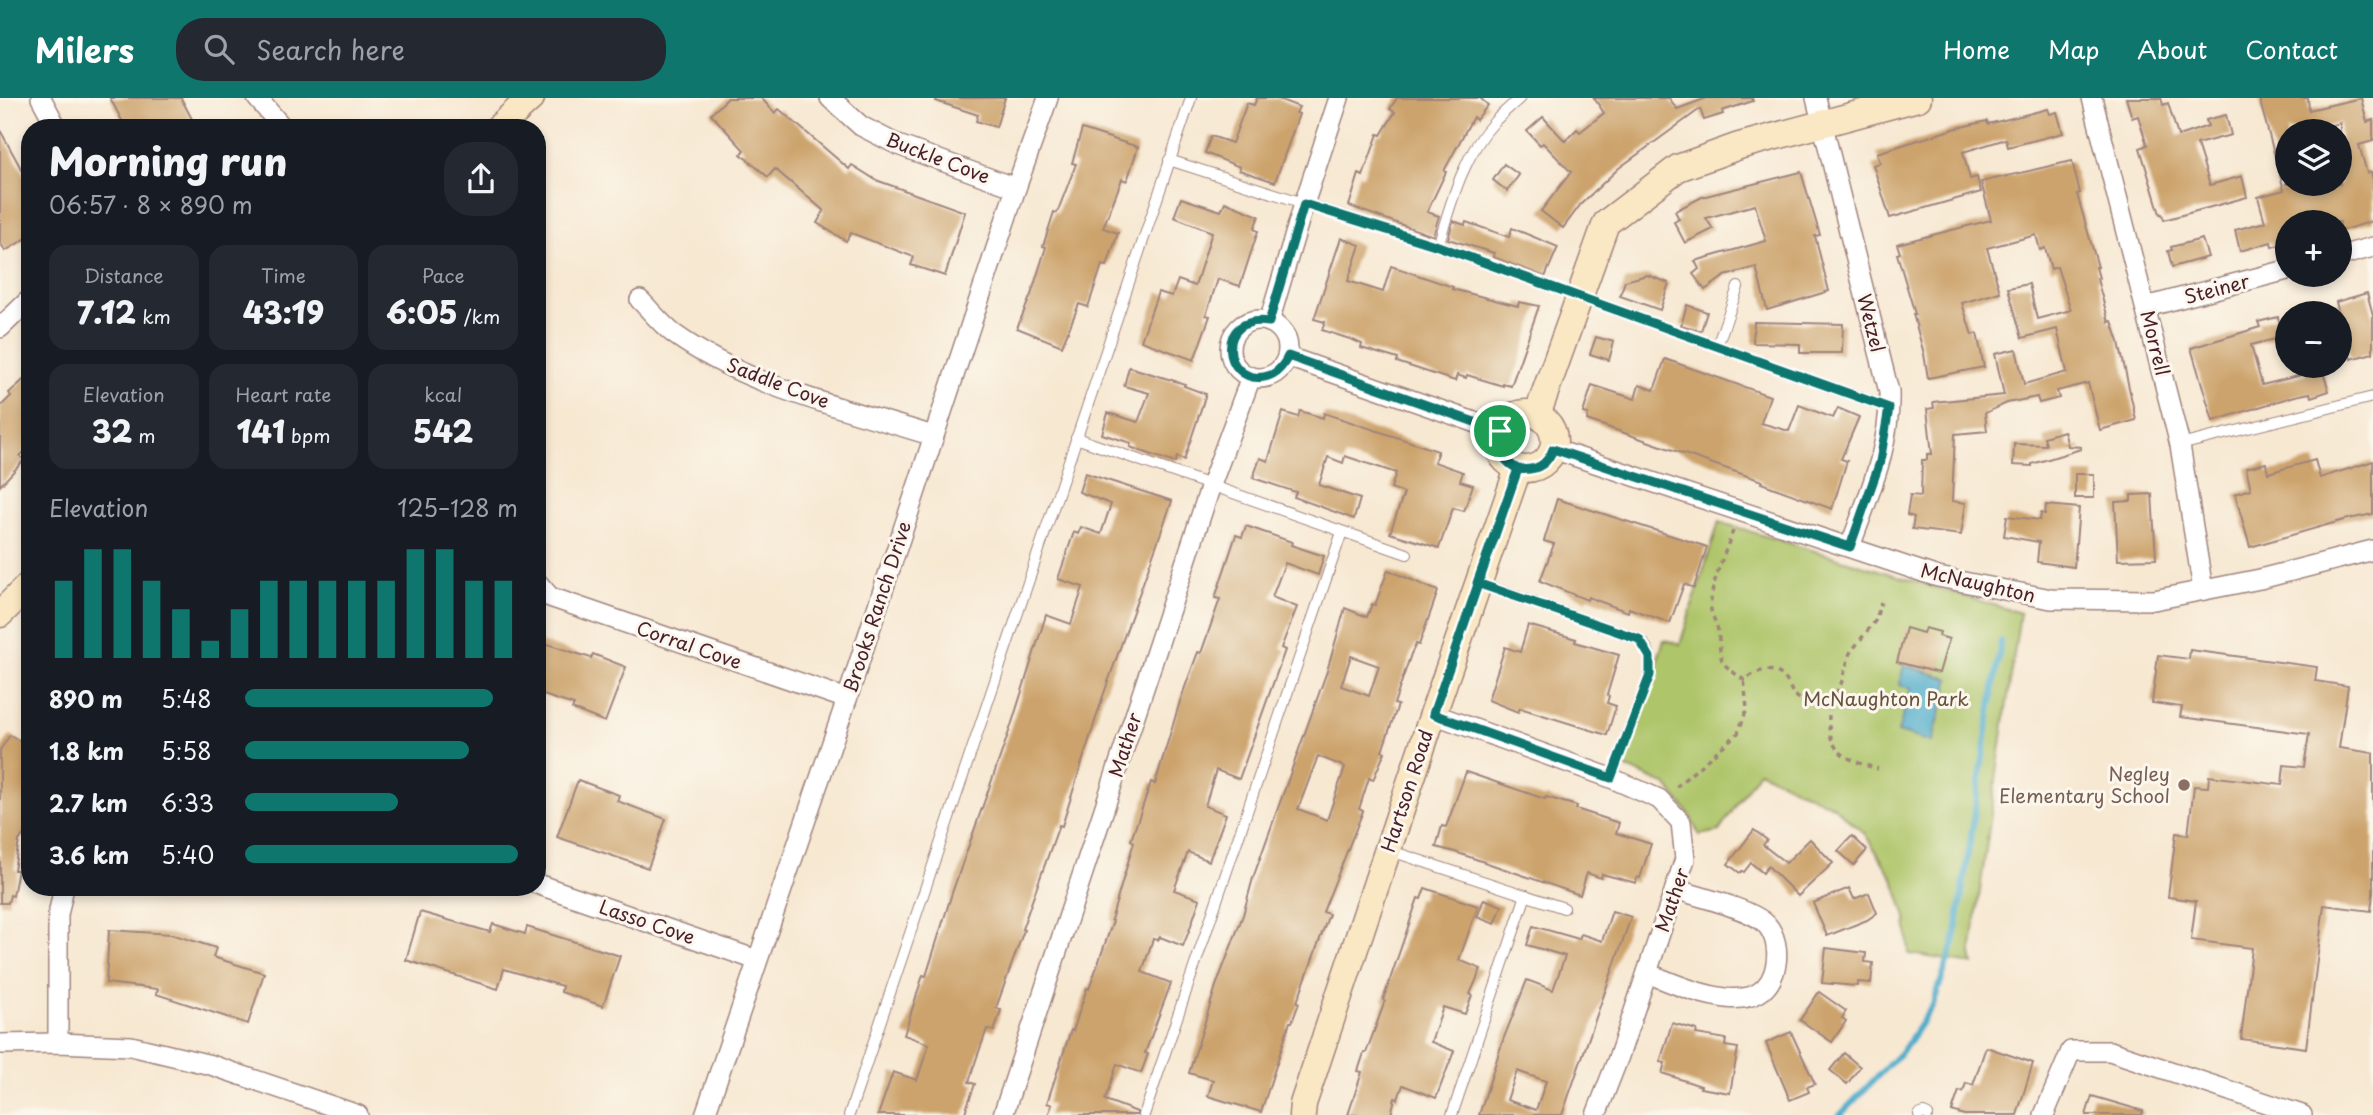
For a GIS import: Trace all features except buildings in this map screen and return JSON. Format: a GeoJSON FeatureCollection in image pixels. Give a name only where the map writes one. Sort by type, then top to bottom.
{"type":"FeatureCollection","features":[{"type":"Feature","properties":{"kind":"street"},"geometry":{"type":"LineString","coordinates":[[41,98],[52,119]]}},
{"type":"Feature","properties":{"kind":"street"},"geometry":{"type":"LineString","coordinates":[[257,98],[275,119]]}},
{"type":"Feature","properties":{"kind":"street"},"geometry":{"type":"LineString","coordinates":[[508,119],[531,98]]}},
{"type":"Feature","properties":{"kind":"street","name":"Buckle Cove"},"geometry":{"type":"LineString","coordinates":[[830,98],[861,126],[898,145],[1016,188]]}},
{"type":"Feature","properties":{"kind":"street","name":"Brooks Ranch Drive"},"geometry":{"type":"LineString","coordinates":[[705,1115],[1048,98]]}},
{"type":"Feature","properties":{"kind":"street"},"geometry":{"type":"LineString","coordinates":[[1269,322],[1339,98]]}},
{"type":"Feature","properties":{"kind":"street","name":"Wetzel"},"geometry":{"type":"LineString","coordinates":[[1816,98],[1889,392],[1880,462],[1850,547]]}},
{"type":"Feature","properties":{"kind":"street"},"geometry":{"type":"LineString","coordinates":[[1538,415],[1606,223],[1678,168],[1739,146],[1918,98]]}},
{"type":"Feature","properties":{"kind":"street","name":"Morrell"},"geometry":{"type":"LineString","coordinates":[[2092,98],[2180,445],[2203,590]]}},
{"type":"Feature","properties":{"kind":"street"},"geometry":{"type":"LineString","coordinates":[[2352,253],[2373,247]]}},
{"type":"Feature","properties":{"kind":"street","name":"Steiner"},"geometry":{"type":"LineString","coordinates":[[2146,307],[2275,273]]}},
{"type":"Feature","properties":{"kind":"street","name":"Saddle Cove"},"geometry":{"type":"LineString","coordinates":[[640,300],[673,333],[717,360],[770,384],[933,436]]}},
{"type":"Feature","properties":{"kind":"street"},"geometry":{"type":"LineString","coordinates":[[0,328],[21,308]]}},
{"type":"Feature","properties":{"kind":"street"},"geometry":{"type":"LineString","coordinates":[[1250,321],[1269,322],[1284,332],[1289,348],[1288,356],[1278,371],[1269,376],[1251,377],[1236,366],[1232,358],[1231,341],[1235,332],[1250,321]]}},
{"type":"Feature","properties":{"kind":"street"},"geometry":{"type":"LineString","coordinates":[[1288,356],[1500,431]]}},
{"type":"Feature","properties":{"kind":"street","name":"Mather"},"geometry":{"type":"LineString","coordinates":[[1003,1115],[1211,485],[1251,377]]}},
{"type":"Feature","properties":{"kind":"street"},"geometry":{"type":"LineString","coordinates":[[1527,412],[1538,415],[1547,421],[1552,431],[1553,449],[1545,464],[1534,469],[1518,469],[1503,458],[1500,431],[1509,417],[1527,412]]}},
{"type":"Feature","properties":{"kind":"street","name":"McNaughton"},"geometry":{"type":"LineString","coordinates":[[1553,449],[1938,577],[2051,599],[2154,600],[2260,579],[2373,550]]}},
{"type":"Feature","properties":{"kind":"street","name":"Hartson Road"},"geometry":{"type":"LineString","coordinates":[[1303,1115],[1303,1104],[1477,583],[1518,469]]}},
{"type":"Feature","properties":{"kind":"street","name":"Corral Cove"},"geometry":{"type":"LineString","coordinates":[[546,592],[550,597],[847,699]]}},
{"type":"Feature","properties":{"kind":"street"},"geometry":{"type":"LineString","coordinates":[[0,614],[21,593]]}},
{"type":"Feature","properties":{"kind":"street","name":"Mather"},"geometry":{"type":"LineString","coordinates":[[1433,714],[1611,778],[1659,799],[1681,822],[1685,859],[1619,1056],[1596,1115]]}},
{"type":"Feature","properties":{"kind":"street","name":"Lasso Cove"},"geometry":{"type":"LineString","coordinates":[[546,887],[757,960]]}},
{"type":"Feature","properties":{"kind":"street"},"geometry":{"type":"LineString","coordinates":[[1647,973],[1692,991],[1732,1000],[1755,996],[1774,976],[1779,950],[1766,924],[1742,911],[1675,889]]}},
{"type":"Feature","properties":{"kind":"street"},"geometry":{"type":"LineString","coordinates":[[58,1042],[58,915],[62,896]]}},
{"type":"Feature","properties":{"kind":"street"},"geometry":{"type":"LineString","coordinates":[[0,1044],[58,1042],[131,1046],[211,1065],[358,1115]]}},
{"type":"Feature","properties":{"kind":"street"},"geometry":{"type":"LineString","coordinates":[[2044,1115],[2071,1051],[2110,1051],[2302,1115]]}},
{"type":"Feature","properties":{"kind":"lane"},"geometry":{"type":"LineString","coordinates":[[849,1115],[1191,98]]}},
{"type":"Feature","properties":{"kind":"lane"},"geometry":{"type":"LineString","coordinates":[[1438,246],[1455,191],[1470,156],[1494,122],[1520,98]]}},
{"type":"Feature","properties":{"kind":"lane"},"geometry":{"type":"LineString","coordinates":[[1169,160],[1438,246],[1889,408]]}},
{"type":"Feature","properties":{"kind":"lane"},"geometry":{"type":"LineString","coordinates":[[1717,346],[1738,287]]}},
{"type":"Feature","properties":{"kind":"lane"},"geometry":{"type":"LineString","coordinates":[[2180,445],[2373,397]]}},
{"type":"Feature","properties":{"kind":"lane"},"geometry":{"type":"LineString","coordinates":[[1076,438],[1408,554]]}},
{"type":"Feature","properties":{"kind":"lane"},"geometry":{"type":"LineString","coordinates":[[1144,1115],[1342,532]]}},
{"type":"Feature","properties":{"kind":"lane"},"geometry":{"type":"LineString","coordinates":[[1477,583],[1639,639],[1643,643],[1652,665],[1650,675],[1611,778]]}},
{"type":"Feature","properties":{"kind":"lane"},"geometry":{"type":"LineString","coordinates":[[1388,849],[1564,908]]}},
{"type":"Feature","properties":{"kind":"lane"},"geometry":{"type":"LineString","coordinates":[[1452,1115],[1526,895]]}},
{"type":"Feature","properties":{"kind":"lane"},"geometry":{"type":"LineString","coordinates":[[1919,1115],[1928,1115]]}},
{"type":"Feature","properties":{"kind":"path"},"geometry":{"type":"LineString","coordinates":[[1676,787],[1738,733],[1747,709],[1744,680],[1723,665],[1718,650],[1718,629],[1711,609],[1713,590],[1733,531]]}},
{"type":"Feature","properties":{"kind":"path"},"geometry":{"type":"LineString","coordinates":[[1878,769],[1850,761],[1840,753],[1830,729],[1830,705],[1841,684],[1850,653],[1875,621],[1881,602]]}},
{"type":"Feature","properties":{"kind":"path"},"geometry":{"type":"LineString","coordinates":[[1744,680],[1756,671],[1774,671],[1782,675],[1795,696],[1808,704],[1830,705]]}},
{"type":"Feature","properties":{"kind":"green space","name":"McNaughton Park"},"geometry":{"type":"Polygon","coordinates":[[[1719,522],[2020,613],[1971,953],[1973,964],[1909,954],[1906,917],[1894,880],[1865,834],[1833,806],[1759,771],[1719,831],[1699,835],[1688,812],[1666,785],[1625,767],[1624,763],[1664,640],[1680,644],[1719,522]]]}},
{"type":"Feature","properties":{"kind":"water"},"geometry":{"type":"Polygon","coordinates":[[[1904,665],[1950,679],[1932,742],[1898,732],[1911,688],[1899,685],[1904,665]]]}},
{"type":"Feature","properties":{"kind":"waterway"},"geometry":{"type":"LineString","coordinates":[[1840,1115],[1904,1049],[1933,1005],[1955,939],[2001,641]]}},
{"type":"Feature","properties":{"kind":"place","name":"Negley Elementary School"},"geometry":{"type":"Point","coordinates":[2184,785]}},
{"type":"Feature","properties":{"kind":"route"},"geometry":{"type":"LineString","coordinates":[[1500,431],[1288,356],[1285,364],[1269,376],[1251,377],[1240,371],[1232,358],[1231,341],[1235,332],[1250,321],[1269,322],[1304,204],[1438,246],[1889,408],[1880,462],[1850,547],[1553,449],[1545,464],[1534,469],[1518,469],[1477,583],[1433,714],[1611,778],[1650,675],[1652,665],[1648,650],[1639,639],[1477,583],[1497,526],[1518,469],[1503,458],[1500,431]]}}]}
